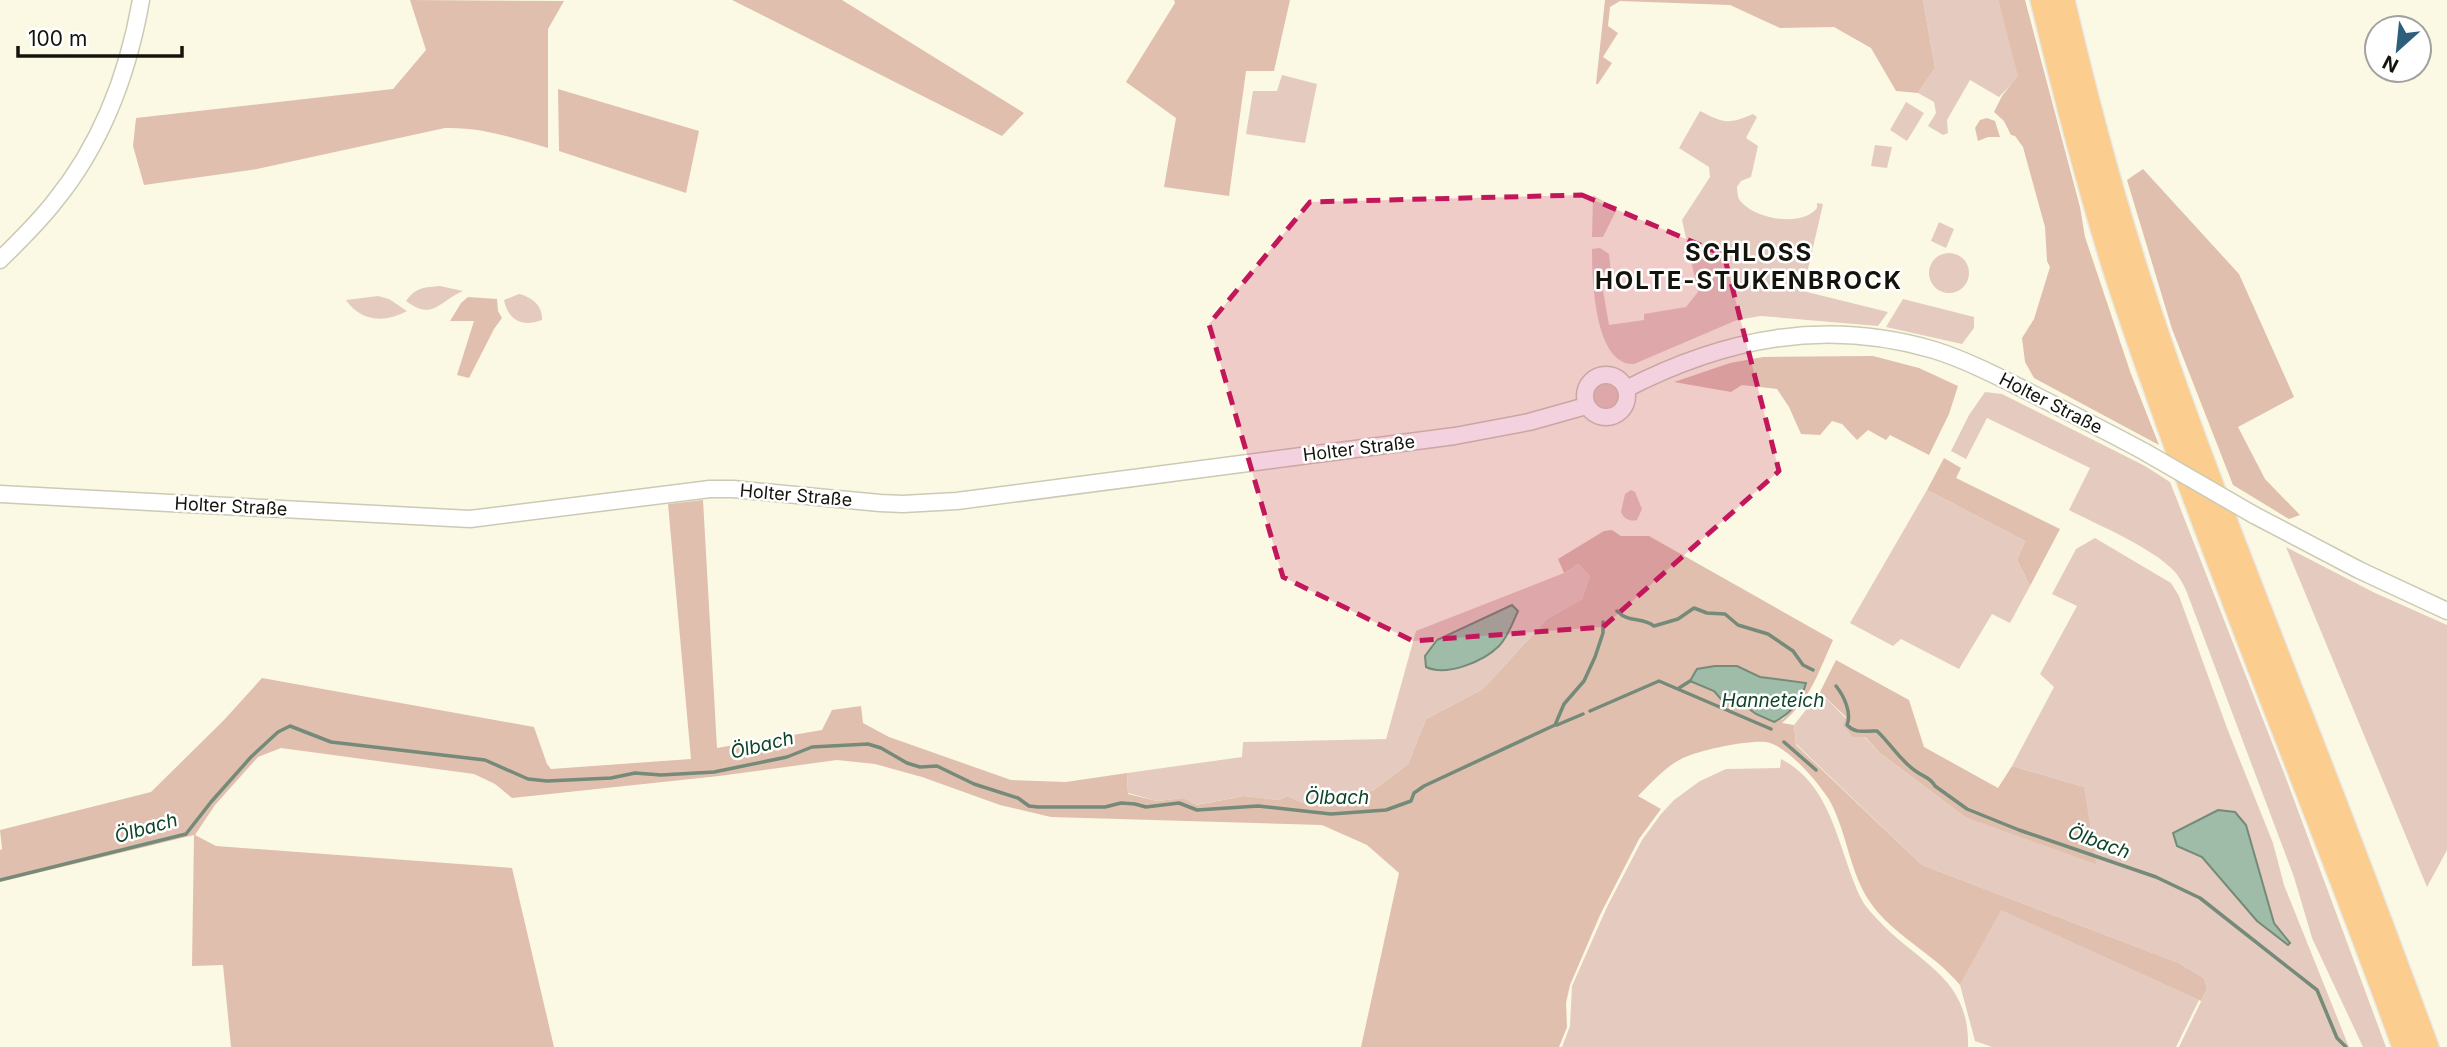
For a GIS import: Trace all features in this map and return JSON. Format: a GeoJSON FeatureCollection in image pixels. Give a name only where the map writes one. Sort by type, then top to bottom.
{"type":"FeatureCollection","features":[{"type":"Feature","properties":{"kind":"highway"},"geometry":{"type":"LineString","coordinates":[[2042,0],[2071,122],[2112,261],[2143,352],[2220,565],[2347,889],[2404,1047]]}},
{"type":"Feature","properties":{"kind":"highway"},"geometry":{"type":"LineString","coordinates":[[2063,0],[2090,114],[2130,253],[2158,336],[2236,553],[2361,869],[2427,1047]]}},
{"type":"Feature","properties":{"kind":"street"},"geometry":{"type":"LineString","coordinates":[[0,260],[55,201],[97,138],[117,94],[134,43],[142,0]]}},
{"type":"Feature","properties":{"kind":"street","name":"Holter Straße"},"geometry":{"type":"LineString","coordinates":[[1626,390],[1678,364],[1718,350],[1755,341],[1810,334],[1861,335],[1936,351],[1976,366],[2145,452],[2254,515],[2358,570],[2447,611]]}},
{"type":"Feature","properties":{"kind":"street"},"geometry":{"type":"LineString","coordinates":[[1611,376],[1623,383],[1626,390],[1625,406],[1612,417],[1597,416],[1586,406],[1585,389],[1594,378],[1611,376]]}},
{"type":"Feature","properties":{"kind":"street","name":"Holter Straße"},"geometry":{"type":"LineString","coordinates":[[0,494],[470,519],[733,488],[880,503],[924,503],[1061,489],[1465,435],[1529,422],[1586,406]]}},
{"type":"Feature","properties":{"kind":"highlighted area"},"geometry":{"type":"Polygon","coordinates":[[[1582,195],[1724,255],[1779,471],[1603,627],[1413,641],[1283,577],[1209,324],[1310,202],[1582,195]]]}},
{"type":"Feature","properties":{"kind":"shaded area"},"geometry":{"type":"Polygon","coordinates":[[[410,0],[564,1],[548,29],[548,148],[485,131],[445,128],[257,169],[144,185],[133,146],[136,118],[393,89],[426,50],[410,0]]]}},
{"type":"Feature","properties":{"kind":"shaded area"},"geometry":{"type":"Polygon","coordinates":[[[732,0],[842,0],[1024,113],[1002,136],[732,0]]]}},
{"type":"Feature","properties":{"kind":"shaded area"},"geometry":{"type":"Polygon","coordinates":[[[1174,0],[1290,0],[1274,71],[1246,71],[1229,196],[1164,187],[1176,118],[1126,82],[1175,3],[1174,0]]]}},
{"type":"Feature","properties":{"kind":"shaded area"},"geometry":{"type":"Polygon","coordinates":[[[1605,0],[1923,0],[1935,68],[1918,93],[1896,91],[1871,48],[1834,27],[1780,28],[1730,5],[1620,1],[1610,7],[1608,26],[1618,33],[1603,57],[1612,63],[1596,84],[1605,0]]]}},
{"type":"Feature","properties":{"kind":"shaded area"},"geometry":{"type":"Polygon","coordinates":[[[1923,0],[1998,0],[2019,77],[1999,97],[1970,80],[1947,120],[1948,133],[1943,135],[1928,126],[1936,113],[1934,102],[1918,93],[1935,68],[1923,0]]]}},
{"type":"Feature","properties":{"kind":"shaded area"},"geometry":{"type":"Polygon","coordinates":[[[1998,0],[2025,0],[2080,207],[2085,237],[2131,374],[2159,445],[2034,378],[2025,362],[2022,338],[2034,319],[2050,267],[2047,261],[2045,227],[2023,147],[1994,112],[2002,96],[2018,76],[1998,0]]]}},
{"type":"Feature","properties":{"kind":"shaded area"},"geometry":{"type":"Polygon","coordinates":[[[1282,75],[1317,84],[1305,143],[1246,134],[1253,91],[1277,91],[1282,75]]]}},
{"type":"Feature","properties":{"kind":"shaded area"},"geometry":{"type":"Polygon","coordinates":[[[558,89],[699,131],[686,193],[559,151],[558,89]]]}},
{"type":"Feature","properties":{"kind":"shaded area"},"geometry":{"type":"Polygon","coordinates":[[[1906,102],[1924,113],[1907,141],[1890,130],[1906,102]]]}},
{"type":"Feature","properties":{"kind":"shaded area"},"geometry":{"type":"Polygon","coordinates":[[[1700,111],[1726,121],[1753,114],[1757,117],[1746,138],[1758,146],[1751,177],[1741,181],[1737,187],[1739,199],[1745,206],[1765,216],[1789,219],[1810,214],[1817,208],[1817,203],[1823,204],[1803,291],[1888,312],[1878,326],[1761,316],[1737,320],[1634,364],[1621,361],[1611,351],[1598,318],[1592,249],[1600,248],[1609,254],[1611,271],[1600,273],[1609,325],[1644,320],[1644,314],[1686,307],[1698,292],[1682,220],[1710,177],[1709,167],[1679,148],[1700,111]]]}},
{"type":"Feature","properties":{"kind":"shaded area"},"geometry":{"type":"Polygon","coordinates":[[[1987,118],[1995,121],[2000,137],[1988,137],[1978,141],[1975,128],[1980,120],[1987,118]]]}},
{"type":"Feature","properties":{"kind":"shaded area"},"geometry":{"type":"Polygon","coordinates":[[[1875,145],[1892,147],[1887,168],[1871,166],[1875,145]]]}},
{"type":"Feature","properties":{"kind":"shaded area"},"geometry":{"type":"Polygon","coordinates":[[[2143,169],[2239,274],[2294,397],[2238,427],[2265,479],[2300,515],[2289,519],[2233,485],[2172,329],[2127,180],[2143,169]]]}},
{"type":"Feature","properties":{"kind":"shaded area"},"geometry":{"type":"Polygon","coordinates":[[[1593,195],[1617,209],[1603,237],[1592,237],[1593,195]]]}},
{"type":"Feature","properties":{"kind":"shaded area"},"geometry":{"type":"Polygon","coordinates":[[[1939,222],[1954,229],[1946,248],[1931,241],[1939,222]]]}},
{"type":"Feature","properties":{"kind":"shaded area"},"geometry":{"type":"Polygon","coordinates":[[[1949,253],[1957,254],[1963,259],[1968,265],[1968,281],[1963,287],[1957,292],[1949,293],[1941,292],[1935,287],[1930,281],[1929,273],[1930,265],[1935,259],[1941,254],[1949,253]]]}},
{"type":"Feature","properties":{"kind":"shaded area"},"geometry":{"type":"Polygon","coordinates":[[[440,286],[463,291],[429,310],[415,307],[406,301],[420,289],[440,286]]]}},
{"type":"Feature","properties":{"kind":"shaded area"},"geometry":{"type":"Polygon","coordinates":[[[519,294],[536,303],[541,310],[542,320],[522,322],[509,313],[504,300],[519,294]]]}},
{"type":"Feature","properties":{"kind":"shaded area"},"geometry":{"type":"Polygon","coordinates":[[[378,296],[389,299],[407,311],[382,319],[374,318],[359,313],[346,300],[378,296]]]}},
{"type":"Feature","properties":{"kind":"shaded area"},"geometry":{"type":"Polygon","coordinates":[[[468,297],[497,299],[502,318],[469,378],[457,375],[474,321],[450,321],[468,297]]]}},
{"type":"Feature","properties":{"kind":"shaded area"},"geometry":{"type":"Polygon","coordinates":[[[1903,299],[1974,317],[1974,328],[1962,344],[1886,327],[1903,299]]]}},
{"type":"Feature","properties":{"kind":"shaded area"},"geometry":{"type":"Polygon","coordinates":[[[1873,356],[1919,368],[1958,386],[1949,414],[1929,455],[1890,435],[1886,440],[1868,430],[1857,440],[1842,424],[1832,421],[1820,435],[1801,434],[1789,407],[1777,389],[1742,385],[1731,392],[1674,382],[1730,363],[1763,357],[1873,356]]]}},
{"type":"Feature","properties":{"kind":"shaded area"},"geometry":{"type":"Polygon","coordinates":[[[1606,384],[1617,391],[1618,396],[1611,407],[1606,408],[1595,401],[1594,396],[1601,385],[1606,384]]]}},
{"type":"Feature","properties":{"kind":"shaded area"},"geometry":{"type":"Polygon","coordinates":[[[1985,392],[2002,394],[2145,466],[2170,482],[2284,773],[2386,1047],[2363,1047],[2312,938],[2294,877],[2181,580],[2165,562],[2153,554],[2069,510],[2090,468],[1987,418],[1966,459],[1951,451],[1969,415],[1985,392]]]}},
{"type":"Feature","properties":{"kind":"shaded area"},"geometry":{"type":"Polygon","coordinates":[[[1944,458],[1961,468],[1956,478],[2060,529],[2030,586],[2017,560],[2025,541],[1927,490],[1944,458]]]}},
{"type":"Feature","properties":{"kind":"shaded area"},"geometry":{"type":"Polygon","coordinates":[[[1631,490],[1635,492],[1642,509],[1634,521],[1621,512],[1625,494],[1631,490]]]}},
{"type":"Feature","properties":{"kind":"shaded area"},"geometry":{"type":"Polygon","coordinates":[[[1927,490],[2025,541],[2017,560],[2030,586],[2010,623],[1992,614],[1959,669],[1901,639],[1893,646],[1850,623],[1927,490]]]}},
{"type":"Feature","properties":{"kind":"shaded area"},"geometry":{"type":"Polygon","coordinates":[[[703,500],[717,748],[822,730],[832,710],[861,706],[863,723],[889,737],[1011,780],[1066,782],[1127,773],[1128,794],[1157,801],[1184,798],[1196,805],[1244,796],[1279,800],[1287,796],[1308,805],[1323,805],[1374,790],[1408,764],[1426,719],[1483,689],[1547,619],[1582,599],[1590,576],[1578,564],[1564,573],[1558,559],[1604,531],[1612,530],[1621,536],[1649,536],[1833,640],[1807,695],[1782,723],[1794,725],[1796,745],[1922,865],[2179,963],[2204,978],[2207,989],[2201,1001],[2001,910],[1960,985],[1879,914],[1863,891],[1836,815],[1826,795],[1784,750],[1766,742],[1724,746],[1683,758],[1665,770],[1638,796],[1661,809],[1639,839],[1600,915],[1570,985],[1566,1003],[1567,1027],[1559,1047],[1361,1047],[1399,873],[1367,845],[1322,825],[1051,817],[1000,805],[922,777],[875,764],[837,760],[719,776],[512,798],[495,784],[474,774],[281,748],[258,757],[215,805],[195,835],[216,846],[512,868],[554,1047],[231,1047],[223,965],[192,966],[194,835],[0,882],[0,830],[151,792],[262,678],[534,727],[551,769],[691,759],[668,504],[703,500]],[[1715,666],[1714,691],[1721,697],[1748,707],[1773,722],[1783,719],[1797,704],[1789,680],[1760,677],[1737,666],[1715,666]]]}},
{"type":"Feature","properties":{"kind":"shaded area"},"geometry":{"type":"Polygon","coordinates":[[[2095,538],[2171,583],[2179,596],[2273,843],[2284,885],[2349,1047],[2179,1047],[2207,989],[2204,978],[2179,963],[1922,865],[1796,744],[1794,725],[1820,692],[1880,753],[1965,817],[2084,787],[2012,766],[2054,687],[2040,674],[2077,606],[2052,594],[2076,549],[2095,538]]]}},
{"type":"Feature","properties":{"kind":"shaded area"},"geometry":{"type":"Polygon","coordinates":[[[2286,547],[2373,592],[2447,625],[2447,850],[2427,887],[2286,547]]]}},
{"type":"Feature","properties":{"kind":"shaded area"},"geometry":{"type":"Polygon","coordinates":[[[1578,564],[1590,576],[1582,599],[1547,619],[1483,689],[1426,719],[1408,764],[1374,790],[1323,805],[1308,805],[1287,796],[1279,800],[1244,796],[1195,805],[1184,798],[1157,801],[1128,793],[1127,773],[1242,757],[1243,742],[1386,739],[1416,631],[1564,573],[1578,564]]]}},
{"type":"Feature","properties":{"kind":"shaded area"},"geometry":{"type":"Polygon","coordinates":[[[1836,660],[1909,700],[1924,747],[1998,788],[2012,766],[2084,787],[2096,864],[1965,817],[1880,753],[1865,737],[1853,737],[1843,725],[1846,717],[1820,692],[1836,660]]]}},
{"type":"Feature","properties":{"kind":"shaded area"},"geometry":{"type":"Polygon","coordinates":[[[1781,759],[1799,771],[1824,803],[1866,906],[1894,936],[1925,961],[1951,988],[1961,1004],[1968,1047],[1562,1047],[1570,1026],[1572,986],[1607,907],[1642,840],[1661,814],[1674,800],[1700,781],[1726,769],[1780,768],[1781,759]]]}},
{"type":"Feature","properties":{"kind":"shaded area"},"geometry":{"type":"Polygon","coordinates":[[[2000,909],[2199,1000],[2176,1047],[1992,1047],[1975,1041],[1960,985],[2000,909]]]}},
{"type":"Feature","properties":{"kind":"water"},"geometry":{"type":"Polygon","coordinates":[[[1512,605],[1518,611],[1505,638],[1492,652],[1475,662],[1454,669],[1435,670],[1426,667],[1425,656],[1437,640],[1512,605]]]}},
{"type":"Feature","properties":{"kind":"water","name":"Hanneteich"},"geometry":{"type":"Polygon","coordinates":[[[1737,666],[1760,677],[1806,683],[1794,707],[1774,722],[1745,706],[1721,699],[1714,691],[1690,681],[1697,669],[1737,666]]]}},
{"type":"Feature","properties":{"kind":"water"},"geometry":{"type":"Polygon","coordinates":[[[2218,810],[2235,812],[2246,825],[2274,923],[2290,943],[2288,945],[2257,921],[2202,857],[2177,846],[2173,833],[2218,810]]]}},
{"type":"Feature","properties":{"kind":"waterway","name":"Ölbach"},"geometry":{"type":"LineString","coordinates":[[1617,611],[1626,617],[1654,626],[1678,619],[1694,608],[1707,613],[1725,614],[1738,625],[1768,634],[1793,651],[1803,665],[1813,670]]}},
{"type":"Feature","properties":{"kind":"waterway","name":"Ölbach"},"geometry":{"type":"LineString","coordinates":[[0,880],[186,834],[251,757],[278,732],[290,726],[331,742],[485,760],[528,779],[547,781],[611,778],[635,773],[661,775],[714,772],[787,757],[812,747],[868,744],[907,763],[920,767],[937,766],[974,784],[1018,798],[1029,806],[1105,807],[1121,803],[1146,807],[1179,803],[1197,810],[1258,806],[1331,814],[1386,810],[1411,801],[1414,793],[1424,786],[1555,725],[1564,704],[1584,681],[1603,633],[1603,622]]}},
{"type":"Feature","properties":{"kind":"waterway","name":"Ölbach"},"geometry":{"type":"LineString","coordinates":[[1590,711],[1659,681],[1771,729]]}},
{"type":"Feature","properties":{"kind":"waterway"},"geometry":{"type":"LineString","coordinates":[[1679,688],[1690,681]]}},
{"type":"Feature","properties":{"kind":"waterway","name":"Ölbach"},"geometry":{"type":"LineString","coordinates":[[1836,686],[1849,715],[1847,725],[1858,731],[1877,731],[1911,768],[1967,809],[2019,830],[2156,877],[2200,898],[2317,990],[2337,1038],[2346,1047]]}},
{"type":"Feature","properties":{"kind":"waterway","name":"Ölbach"},"geometry":{"type":"LineString","coordinates":[[1557,725],[1583,714]]}},
{"type":"Feature","properties":{"kind":"waterway","name":"Ölbach"},"geometry":{"type":"LineString","coordinates":[[1784,742],[1816,770]]}},
{"type":"Feature","properties":{"kind":"district","name":"SCHLOSS HOLTE-STUKENBROCK"},"geometry":{"type":"Point","coordinates":[1749,266]}}]}
